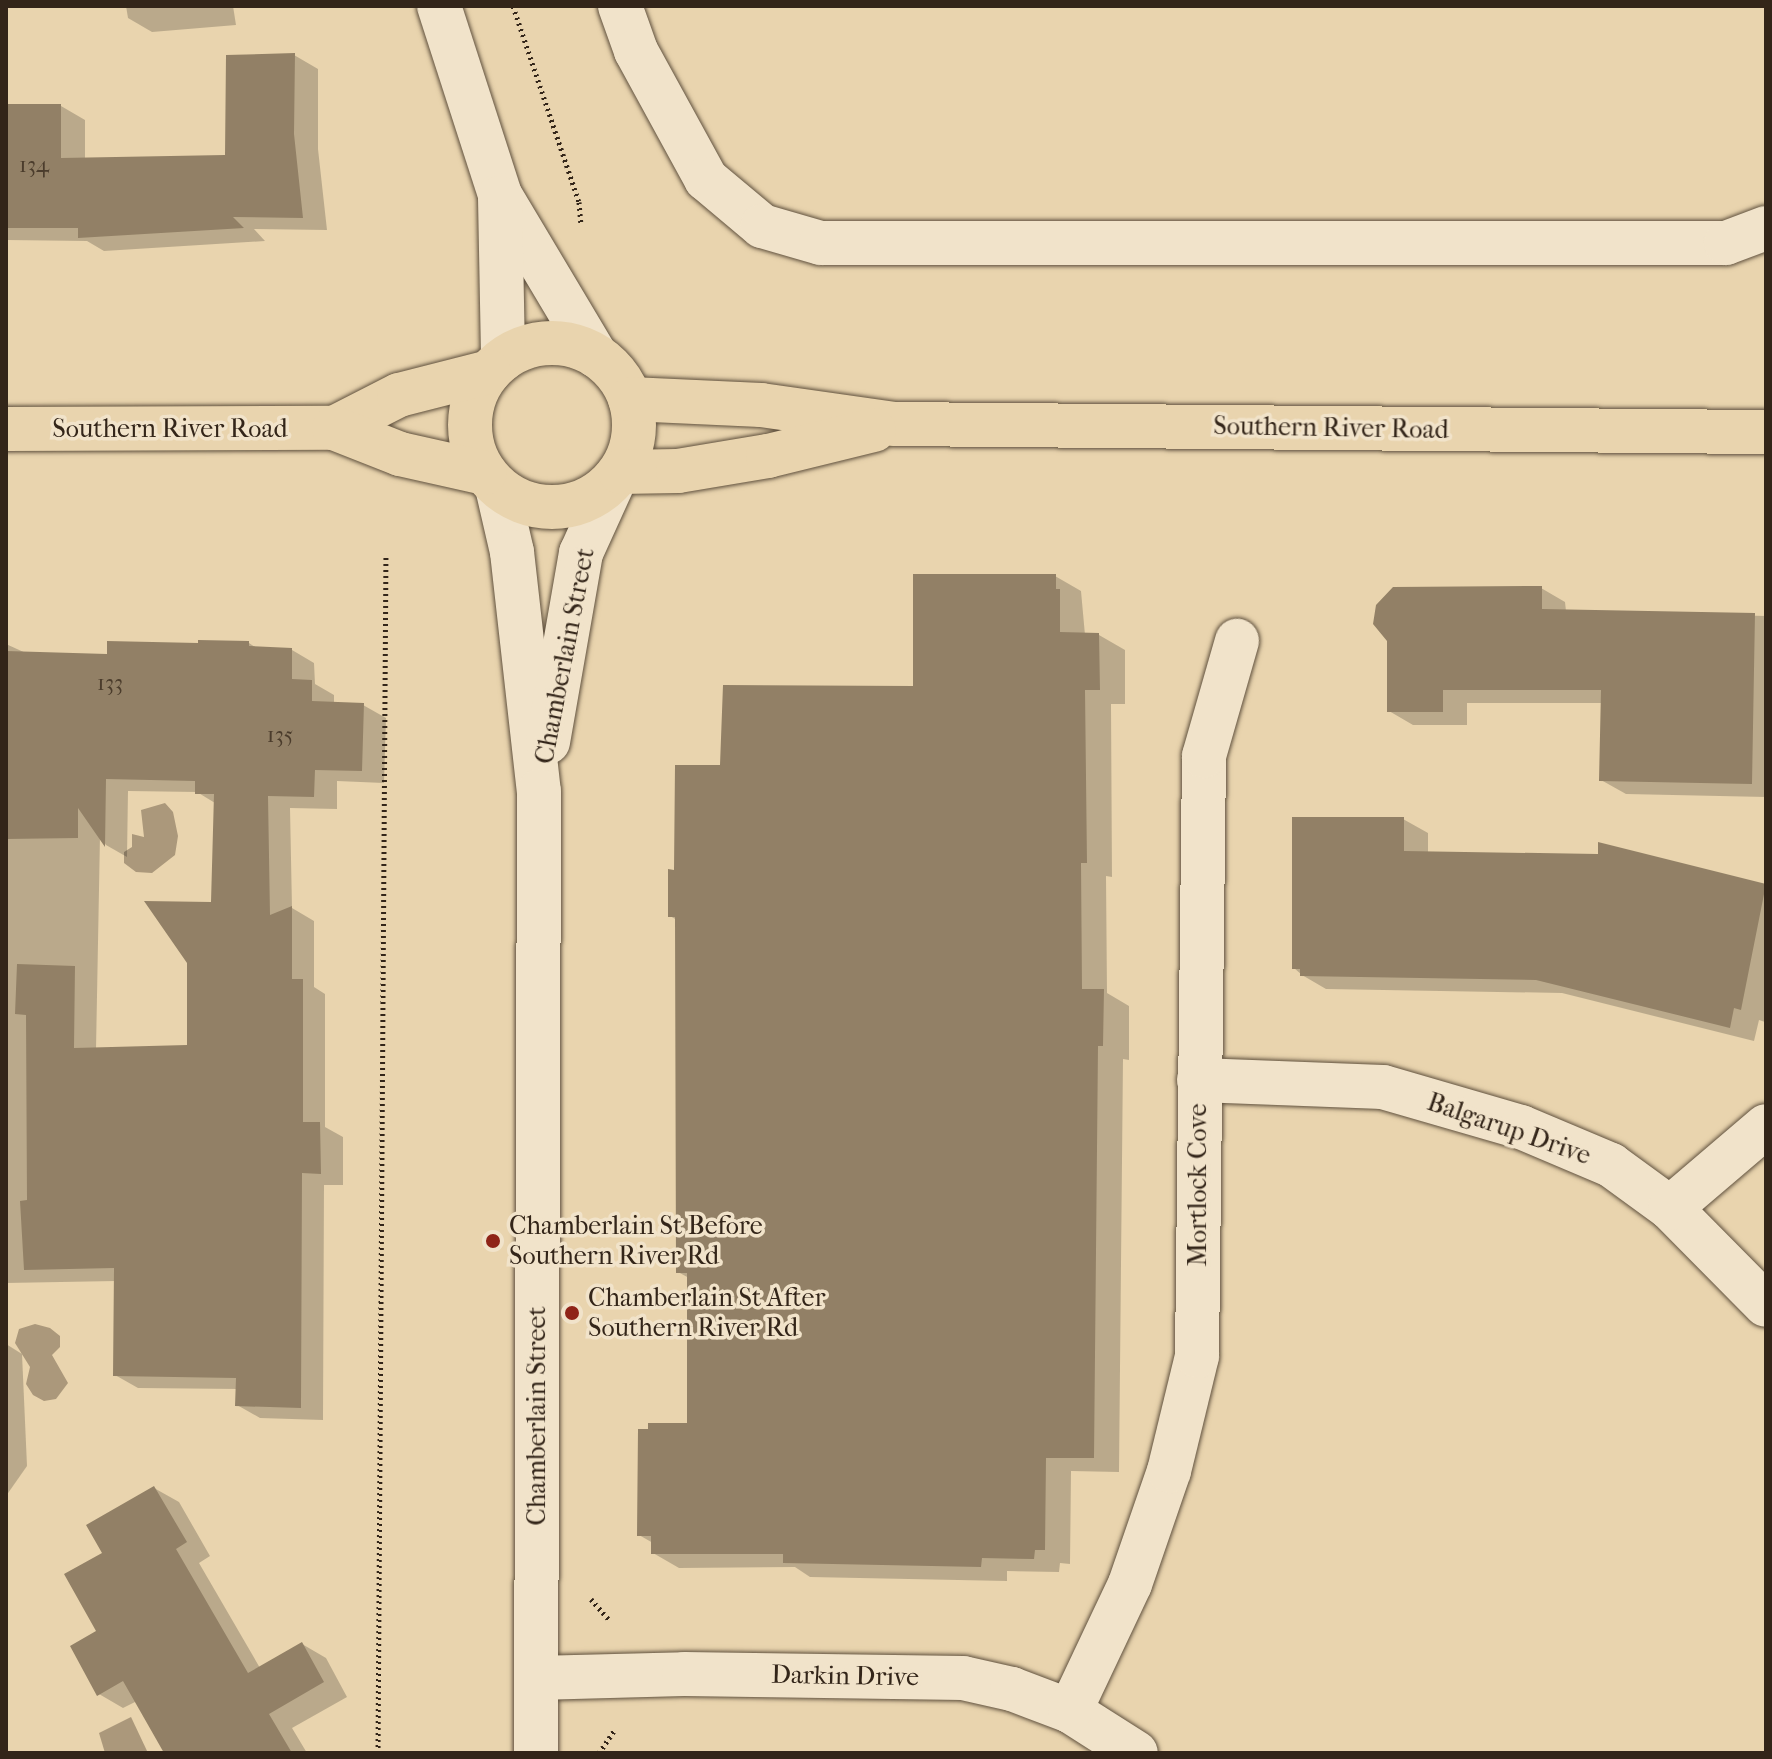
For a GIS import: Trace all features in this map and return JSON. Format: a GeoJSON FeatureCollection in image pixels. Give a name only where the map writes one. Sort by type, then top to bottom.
{"type":"FeatureCollection","features":[{"type":"Feature","properties":{"kind":"main road"},"geometry":{"type":"LineString","coordinates":[[549,343],[582,348],[596,356],[617,375],[630,399],[632,446],[618,475],[593,496],[566,507],[537,506],[491,480],[473,449],[469,421],[475,395],[496,365],[532,345],[549,343]]}},
{"type":"Feature","properties":{"kind":"main road","name":"Southern River Road"},"geometry":{"type":"LineString","coordinates":[[334,428],[399,395],[496,365]]}},
{"type":"Feature","properties":{"kind":"main road","name":"Southern River Road"},"geometry":{"type":"LineString","coordinates":[[630,399],[761,405],[895,424],[1766,432]]}},
{"type":"Feature","properties":{"kind":"main road","name":"Southern River Road"},"geometry":{"type":"LineString","coordinates":[[618,475],[678,471],[768,456],[895,424]]}},
{"type":"Feature","properties":{"kind":"main road","name":"Southern River Road"},"geometry":{"type":"LineString","coordinates":[[6,429],[334,428],[400,454],[491,480]]}},
{"type":"Feature","properties":{"kind":"street"},"geometry":{"type":"LineString","coordinates":[[439,6],[500,195],[596,356]]}},
{"type":"Feature","properties":{"kind":"street"},"geometry":{"type":"LineString","coordinates":[[620,6],[636,51],[706,179],[762,226],[821,243],[1726,243],[1766,228]]}},
{"type":"Feature","properties":{"kind":"street"},"geometry":{"type":"LineString","coordinates":[[496,365],[500,195]]}},
{"type":"Feature","properties":{"kind":"street","name":"Chamberlain Street"},"geometry":{"type":"LineString","coordinates":[[539,791],[581,553],[618,475]]}},
{"type":"Feature","properties":{"kind":"street","name":"Chamberlain Street"},"geometry":{"type":"LineString","coordinates":[[491,480],[512,552],[539,791],[536,1753]]}},
{"type":"Feature","properties":{"kind":"street","name":"Mortlock Cove"},"geometry":{"type":"LineString","coordinates":[[1070,1711],[1130,1584],[1169,1471],[1197,1356],[1204,756],[1237,641]]}},
{"type":"Feature","properties":{"kind":"street","name":"Balgarup Drive"},"geometry":{"type":"LineString","coordinates":[[1199,1080],[1383,1087],[1521,1127],[1611,1165],[1670,1208],[1766,1305]]}},
{"type":"Feature","properties":{"kind":"street"},"geometry":{"type":"LineString","coordinates":[[1670,1208],[1766,1126]]}},
{"type":"Feature","properties":{"kind":"street","name":"Darkin Drive"},"geometry":{"type":"LineString","coordinates":[[536,1678],[684,1674],[963,1678],[1012,1689],[1070,1711],[1136,1753]]}},
{"type":"Feature","properties":{"kind":"path"},"geometry":{"type":"LineString","coordinates":[[513,6],[579,202],[581,234]]}},
{"type":"Feature","properties":{"kind":"path"},"geometry":{"type":"LineString","coordinates":[[378,1753],[386,554]]}},
{"type":"Feature","properties":{"kind":"shaded area"},"geometry":{"type":"Polygon","coordinates":[[[165,803],[173,812],[178,836],[175,855],[152,873],[136,872],[124,863],[124,852],[132,847],[132,834],[144,837],[141,810],[165,803]]]}},
{"type":"Feature","properties":{"kind":"shaded area"},"geometry":{"type":"Polygon","coordinates":[[[35,1324],[50,1328],[60,1336],[60,1347],[52,1355],[68,1383],[56,1399],[44,1401],[33,1395],[26,1384],[30,1367],[15,1343],[19,1329],[35,1324]]]}},
{"type":"Feature","properties":{"kind":"shaded area"},"geometry":{"type":"Polygon","coordinates":[[[131,1717],[148,1753],[105,1753],[99,1733],[131,1717]]]}},
{"type":"Feature","properties":{"kind":"building"},"geometry":{"type":"Polygon","coordinates":[[[295,53],[294,134],[303,218],[233,217],[244,228],[78,238],[78,228],[6,228],[6,104],[61,104],[61,158],[225,155],[226,55],[295,53]]]}},
{"type":"Feature","properties":{"kind":"building"},"geometry":{"type":"Polygon","coordinates":[[[913,574],[1056,574],[1056,589],[1060,589],[1060,632],[1099,633],[1100,690],[1085,690],[1087,863],[1081,863],[1082,989],[1104,989],[1103,1046],[1098,1046],[1094,1458],[1046,1458],[1045,1550],[1035,1550],[1034,1559],[982,1558],[981,1567],[783,1563],[783,1554],[651,1554],[651,1536],[637,1536],[638,1429],[648,1429],[648,1423],[687,1423],[687,1273],[676,1273],[675,917],[668,917],[668,869],[674,870],[675,765],[720,765],[723,685],[913,686],[913,574]]]}},
{"type":"Feature","properties":{"kind":"building"},"geometry":{"type":"Polygon","coordinates":[[[1542,586],[1542,609],[1755,613],[1752,784],[1599,781],[1601,690],[1443,690],[1443,712],[1387,712],[1387,641],[1373,624],[1376,605],[1393,587],[1542,586]]]}},
{"type":"Feature","properties":{"kind":"building"},"geometry":{"type":"Polygon","coordinates":[[[198,640],[249,641],[249,646],[292,648],[292,679],[312,680],[312,701],[364,703],[362,771],[315,770],[314,797],[268,796],[270,915],[292,906],[292,979],[303,979],[303,1122],[320,1122],[321,1174],[302,1173],[301,1408],[235,1406],[236,1378],[113,1376],[114,1268],[24,1270],[20,1201],[27,1200],[26,1015],[15,1014],[17,964],[75,966],[74,1048],[187,1045],[187,963],[144,901],[211,902],[214,794],[195,794],[195,781],[106,779],[105,847],[78,808],[78,838],[6,839],[6,651],[107,654],[107,641],[198,643],[198,640]]]}},
{"type":"Feature","properties":{"kind":"building"},"geometry":{"type":"Polygon","coordinates":[[[1292,817],[1404,817],[1404,851],[1598,854],[1598,842],[1766,884],[1741,1010],[1734,1008],[1730,1028],[1536,980],[1300,976],[1300,969],[1292,969],[1292,817]]]}},
{"type":"Feature","properties":{"kind":"building"},"geometry":{"type":"Polygon","coordinates":[[[154,1486],[187,1542],[176,1549],[248,1673],[302,1642],[324,1682],[269,1714],[292,1753],[164,1753],[123,1681],[97,1696],[70,1646],[96,1631],[64,1574],[102,1553],[86,1525],[154,1486]]]}},
{"type":"Feature","properties":{"kind":"place","name":"Chamberlain St Before Southern River Rd"},"geometry":{"type":"Point","coordinates":[493,1241]}},
{"type":"Feature","properties":{"kind":"place","name":"Chamberlain St After Southern River Rd"},"geometry":{"type":"Point","coordinates":[572,1313]}}]}
